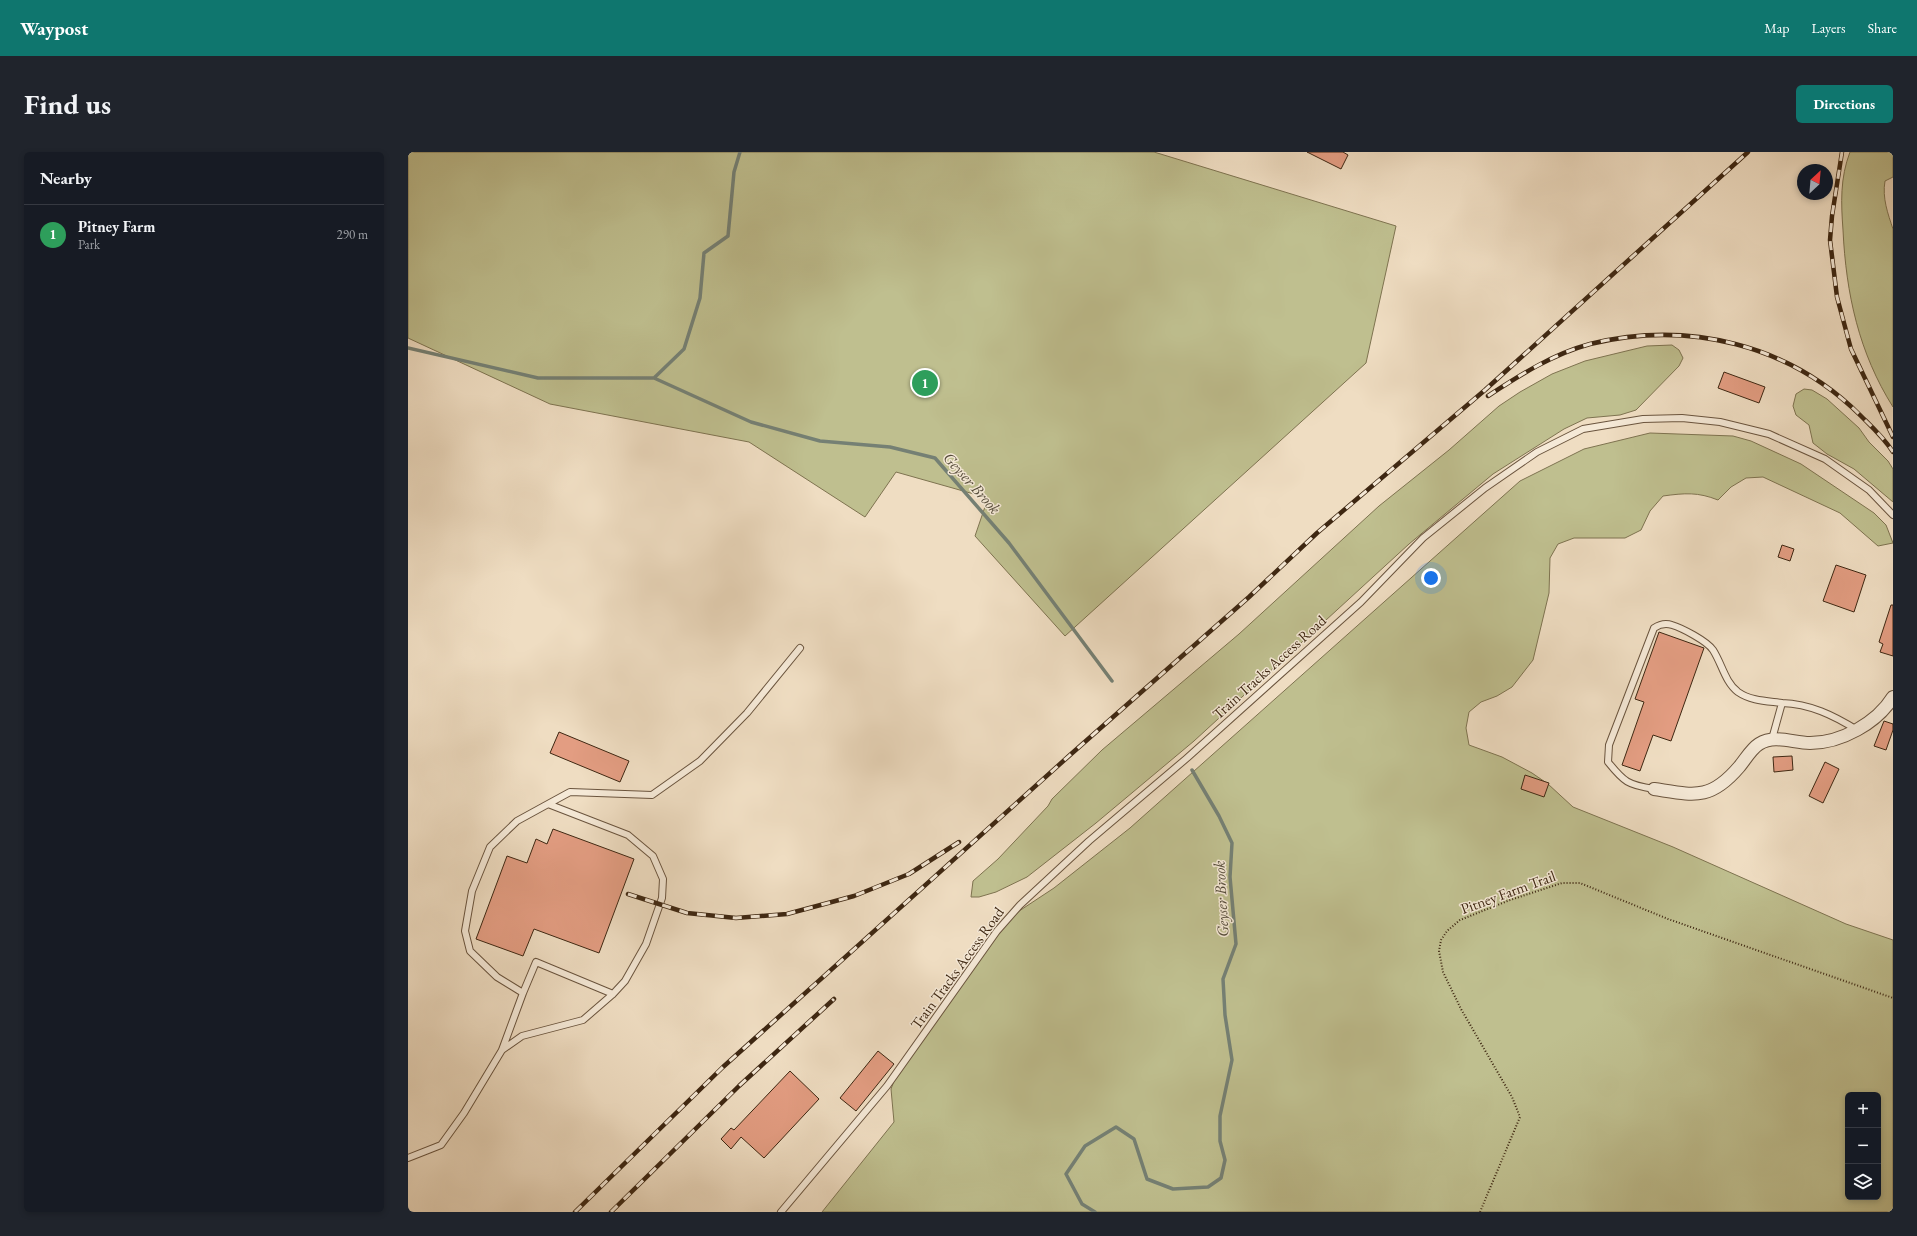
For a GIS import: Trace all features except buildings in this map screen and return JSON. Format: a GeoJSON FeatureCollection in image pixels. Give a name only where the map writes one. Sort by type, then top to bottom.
{"type":"FeatureCollection","features":[{"type":"Feature","properties":{"kind":"street"},"geometry":{"type":"LineString","coordinates":[[1654,789],[1697,794],[1714,790],[1727,781],[1759,744],[1772,739],[1811,743],[1831,739],[1857,730],[1888,706],[1893,697]]}},
{"type":"Feature","properties":{"kind":"lane","name":"Train Tracks Access Road"},"geometry":{"type":"LineString","coordinates":[[780,1212],[887,1086],[998,931],[1020,905],[1361,602],[1423,538],[1485,488],[1537,452],[1583,429],[1642,419],[1682,418],[1720,422],[1769,434],[1825,459],[1869,490],[1893,515]]}},
{"type":"Feature","properties":{"kind":"lane"},"geometry":{"type":"LineString","coordinates":[[1654,789],[1634,786],[1619,776],[1608,762],[1609,745],[1654,628],[1660,624],[1671,624],[1695,636],[1712,649],[1721,668],[1738,692],[1753,699],[1808,706],[1838,718],[1857,730]]}},
{"type":"Feature","properties":{"kind":"lane"},"geometry":{"type":"LineString","coordinates":[[523,993],[497,977],[470,951],[465,932],[472,891],[490,847],[517,821],[570,792],[652,795],[700,761],[747,713],[800,648]]}},
{"type":"Feature","properties":{"kind":"lane"},"geometry":{"type":"LineString","coordinates":[[1772,739],[1782,703]]}},
{"type":"Feature","properties":{"kind":"lane"},"geometry":{"type":"LineString","coordinates":[[502,1050],[522,1036],[583,1020],[613,994],[625,981],[646,944],[662,898],[663,879],[653,856],[628,835],[548,804]]}},
{"type":"Feature","properties":{"kind":"lane"},"geometry":{"type":"LineString","coordinates":[[408,1158],[441,1145],[464,1113],[502,1050],[536,962],[613,994]]}},
{"type":"Feature","properties":{"kind":"path","name":"Pitney Farm Trail"},"geometry":{"type":"LineString","coordinates":[[1480,1212],[1520,1117],[1512,1097],[1461,1009],[1443,972],[1439,951],[1441,940],[1447,931],[1460,920],[1510,900],[1562,883],[1580,883],[1668,919],[1893,998]]}},
{"type":"Feature","properties":{"kind":"green space"},"geometry":{"type":"Polygon","coordinates":[[[408,152],[1154,152],[1396,226],[1366,363],[1065,636],[975,536],[988,498],[896,472],[865,517],[749,442],[550,404],[408,338],[408,152]]]}},
{"type":"Feature","properties":{"kind":"green space"},"geometry":{"type":"Polygon","coordinates":[[[1850,152],[1893,152],[1893,177],[1885,181],[1884,194],[1893,229],[1893,407],[1871,366],[1863,344],[1856,322],[1847,277],[1842,220],[1842,200],[1844,171],[1850,152]]]}},
{"type":"Feature","properties":{"kind":"green space"},"geometry":{"type":"Polygon","coordinates":[[[1672,345],[1679,350],[1683,358],[1679,366],[1636,410],[1620,415],[1587,418],[1564,429],[1493,474],[1409,544],[1194,741],[1096,823],[1027,877],[996,892],[979,897],[971,897],[973,881],[998,859],[1048,806],[1052,799],[1102,750],[1239,634],[1379,506],[1449,450],[1499,406],[1552,374],[1585,361],[1647,346],[1672,345]]]}},
{"type":"Feature","properties":{"kind":"green space"},"geometry":{"type":"Polygon","coordinates":[[[1804,389],[1812,390],[1827,399],[1859,428],[1869,442],[1888,461],[1893,469],[1893,502],[1854,469],[1827,454],[1813,443],[1809,425],[1796,415],[1793,406],[1796,394],[1804,389]]]}},
{"type":"Feature","properties":{"kind":"green space"},"geometry":{"type":"Polygon","coordinates":[[[1650,433],[1733,436],[1751,441],[1801,464],[1874,513],[1886,525],[1893,543],[1878,546],[1840,513],[1763,477],[1746,478],[1731,487],[1718,500],[1691,494],[1663,496],[1650,511],[1641,530],[1625,538],[1574,538],[1558,544],[1550,558],[1549,593],[1533,660],[1512,687],[1497,696],[1481,702],[1469,712],[1466,728],[1469,745],[1502,757],[1532,773],[1548,784],[1573,807],[1673,847],[1846,924],[1893,940],[1893,1212],[822,1212],[894,1122],[891,1089],[897,1073],[984,945],[1007,919],[1054,888],[1130,828],[1520,481],[1584,449],[1650,433]]]}},
{"type":"Feature","properties":{"kind":"waterway"},"geometry":{"type":"LineString","coordinates":[[654,378],[684,349],[700,298],[704,253],[728,236],[734,172],[740,152]]}},
{"type":"Feature","properties":{"kind":"waterway","name":"Geyser Brook"},"geometry":{"type":"LineString","coordinates":[[408,348],[538,378],[654,378],[751,422],[820,441],[890,447],[935,458],[1009,543],[1112,681]]}},
{"type":"Feature","properties":{"kind":"waterway","name":"Geyser Brook"},"geometry":{"type":"LineString","coordinates":[[1095,1212],[1082,1204],[1066,1174],[1085,1146],[1116,1127],[1134,1139],[1147,1179],[1173,1189],[1208,1187],[1221,1178],[1225,1160],[1220,1141],[1220,1116],[1232,1060],[1225,1015],[1223,979],[1236,944],[1230,877],[1232,843],[1219,816],[1192,770]]}},
{"type":"Feature","properties":{"kind":"railway"},"geometry":{"type":"LineString","coordinates":[[575,1212],[723,1067],[1070,755],[1249,597],[1317,533],[1485,390],[1748,152]]}},
{"type":"Feature","properties":{"kind":"railway"},"geometry":{"type":"LineString","coordinates":[[1842,152],[1832,216],[1830,240],[1837,297],[1851,349],[1893,437]]}},
{"type":"Feature","properties":{"kind":"railway"},"geometry":{"type":"LineString","coordinates":[[1488,396],[1550,359],[1590,344],[1627,337],[1664,335],[1700,337],[1735,344],[1769,355],[1802,371],[1833,391],[1882,437],[1893,452]]}},
{"type":"Feature","properties":{"kind":"railway"},"geometry":{"type":"LineString","coordinates":[[628,894],[687,913],[736,918],[787,914],[854,896],[909,874],[959,842]]}},
{"type":"Feature","properties":{"kind":"railway"},"geometry":{"type":"LineString","coordinates":[[611,1212],[739,1086],[834,999]]}},
{"type":"Feature","properties":{"kind":"place","name":"Pitney Farm"},"geometry":{"type":"Point","coordinates":[925,383]}}]}
